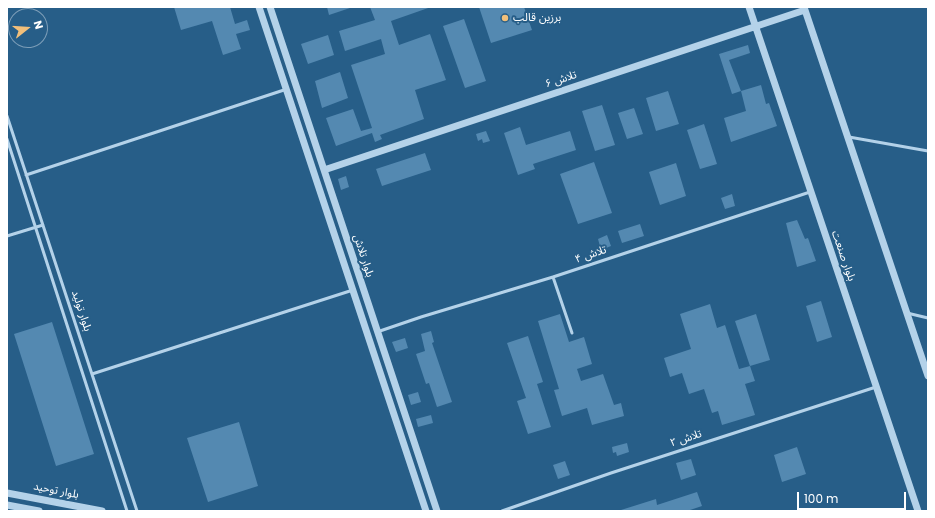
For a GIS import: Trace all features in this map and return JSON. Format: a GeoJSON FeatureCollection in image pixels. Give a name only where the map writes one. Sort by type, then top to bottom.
{"type":"FeatureCollection","features":[{"type":"Feature","properties":{"kind":"street","name":"بلوار تلاش"},"geometry":{"type":"LineString","coordinates":[[260,7],[426,511]]}},
{"type":"Feature","properties":{"kind":"street","name":"بلوار تلاش"},"geometry":{"type":"LineString","coordinates":[[270,7],[437,511]]}},
{"type":"Feature","properties":{"kind":"street","name":"بلوار صنعت"},"geometry":{"type":"LineString","coordinates":[[749,7],[918,511]]}},
{"type":"Feature","properties":{"kind":"street","name":"تلاش ۶"},"geometry":{"type":"LineString","coordinates":[[324,170],[805,9]]}},
{"type":"Feature","properties":{"kind":"street"},"geometry":{"type":"LineString","coordinates":[[805,9],[928,376]]}},
{"type":"Feature","properties":{"kind":"street"},"geometry":{"type":"LineString","coordinates":[[353,290],[362,287]]}},
{"type":"Feature","properties":{"kind":"street"},"geometry":{"type":"LineString","coordinates":[[368,335],[377,332]]}},
{"type":"Feature","properties":{"kind":"street","name":"بلوار توحید"},"geometry":{"type":"LineString","coordinates":[[7,493],[102,511]]}},
{"type":"Feature","properties":{"kind":"street","name":"بلوار توحید"},"geometry":{"type":"LineString","coordinates":[[7,505],[39,511]]}},
{"type":"Feature","properties":{"kind":"lane"},"geometry":{"type":"LineString","coordinates":[[26,175],[287,89]]}},
{"type":"Feature","properties":{"kind":"lane","name":"بلوار تولید"},"geometry":{"type":"LineString","coordinates":[[7,116],[137,511]]}},
{"type":"Feature","properties":{"kind":"lane"},"geometry":{"type":"LineString","coordinates":[[848,137],[928,151]]}},
{"type":"Feature","properties":{"kind":"lane","name":"بلوار تولید"},"geometry":{"type":"LineString","coordinates":[[7,139],[98,416],[127,511]]}},
{"type":"Feature","properties":{"kind":"lane","name":"تلاش ۴"},"geometry":{"type":"LineString","coordinates":[[377,332],[553,277],[810,192]]}},
{"type":"Feature","properties":{"kind":"lane"},"geometry":{"type":"LineString","coordinates":[[7,236],[43,225]]}},
{"type":"Feature","properties":{"kind":"lane"},"geometry":{"type":"LineString","coordinates":[[553,277],[572,333]]}},
{"type":"Feature","properties":{"kind":"lane"},"geometry":{"type":"LineString","coordinates":[[57,291],[64,288]]}},
{"type":"Feature","properties":{"kind":"lane"},"geometry":{"type":"LineString","coordinates":[[92,374],[353,290]]}},
{"type":"Feature","properties":{"kind":"lane"},"geometry":{"type":"LineString","coordinates":[[907,313],[928,318]]}},
{"type":"Feature","properties":{"kind":"lane"},"geometry":{"type":"LineString","coordinates":[[75,348],[83,345]]}},
{"type":"Feature","properties":{"kind":"lane","name":"تلاش ۲"},"geometry":{"type":"LineString","coordinates":[[502,511],[611,473],[876,387]]}},
{"type":"Feature","properties":{"kind":"lane"},"geometry":{"type":"LineString","coordinates":[[98,416],[105,414]]}},
{"type":"Feature","properties":{"kind":"building"},"geometry":{"type":"Polygon","coordinates":[[[174,7],[230,7],[235,24],[247,20],[250,30],[236,34],[241,49],[223,55],[212,21],[181,30],[174,7]]]}},
{"type":"Feature","properties":{"kind":"building"},"geometry":{"type":"Polygon","coordinates":[[[327,7],[350,7],[350,8],[329,15],[327,7]]]}},
{"type":"Feature","properties":{"kind":"building"},"geometry":{"type":"Polygon","coordinates":[[[370,7],[431,7],[391,21],[399,45],[430,34],[446,80],[415,90],[424,119],[380,135],[382,139],[375,142],[372,133],[336,146],[326,118],[353,109],[361,131],[372,128],[351,65],[385,54],[381,39],[345,51],[339,31],[375,20],[370,7]]]}},
{"type":"Feature","properties":{"kind":"building","name":"برزین قالب"},"geometry":{"type":"Polygon","coordinates":[[[479,7],[524,7],[532,30],[491,43],[479,7]]]}},
{"type":"Feature","properties":{"kind":"building"},"geometry":{"type":"Polygon","coordinates":[[[464,19],[486,81],[465,88],[443,26],[464,19]]]}},
{"type":"Feature","properties":{"kind":"building"},"geometry":{"type":"Polygon","coordinates":[[[328,35],[334,55],[308,64],[301,44],[328,35]]]}},
{"type":"Feature","properties":{"kind":"building"},"geometry":{"type":"Polygon","coordinates":[[[748,45],[750,53],[729,60],[741,91],[732,94],[719,54],[748,45]]]}},
{"type":"Feature","properties":{"kind":"building"},"geometry":{"type":"Polygon","coordinates":[[[340,72],[348,98],[322,108],[315,81],[340,72]]]}},
{"type":"Feature","properties":{"kind":"building"},"geometry":{"type":"Polygon","coordinates":[[[761,85],[766,104],[769,103],[777,126],[731,142],[724,118],[746,111],[741,91],[761,85]]]}},
{"type":"Feature","properties":{"kind":"building"},"geometry":{"type":"Polygon","coordinates":[[[668,91],[679,124],[656,131],[646,98],[668,91]]]}},
{"type":"Feature","properties":{"kind":"building"},"geometry":{"type":"Polygon","coordinates":[[[602,105],[615,145],[595,151],[582,111],[602,105]]]}},
{"type":"Feature","properties":{"kind":"building"},"geometry":{"type":"Polygon","coordinates":[[[634,108],[643,134],[627,139],[618,113],[634,108]]]}},
{"type":"Feature","properties":{"kind":"building"},"geometry":{"type":"Polygon","coordinates":[[[704,124],[717,164],[700,169],[687,130],[704,124]]]}},
{"type":"Feature","properties":{"kind":"building"},"geometry":{"type":"Polygon","coordinates":[[[520,127],[526,145],[570,131],[576,150],[533,164],[535,169],[518,175],[504,133],[520,127]]]}},
{"type":"Feature","properties":{"kind":"building"},"geometry":{"type":"Polygon","coordinates":[[[486,131],[490,141],[483,143],[482,139],[478,141],[476,134],[486,131]]]}},
{"type":"Feature","properties":{"kind":"building"},"geometry":{"type":"Polygon","coordinates":[[[425,153],[431,170],[382,186],[376,169],[425,153]]]}},
{"type":"Feature","properties":{"kind":"building"},"geometry":{"type":"Polygon","coordinates":[[[594,162],[612,213],[578,224],[560,174],[594,162]]]}},
{"type":"Feature","properties":{"kind":"building"},"geometry":{"type":"Polygon","coordinates":[[[676,163],[686,196],[660,205],[649,172],[676,163]]]}},
{"type":"Feature","properties":{"kind":"building"},"geometry":{"type":"Polygon","coordinates":[[[346,176],[349,187],[341,190],[338,179],[346,176]]]}},
{"type":"Feature","properties":{"kind":"building"},"geometry":{"type":"Polygon","coordinates":[[[732,194],[735,206],[725,209],[721,198],[732,194]]]}},
{"type":"Feature","properties":{"kind":"building"},"geometry":{"type":"Polygon","coordinates":[[[797,220],[805,239],[808,238],[816,261],[797,267],[786,223],[797,220]]]}},
{"type":"Feature","properties":{"kind":"building"},"geometry":{"type":"Polygon","coordinates":[[[640,224],[644,236],[622,243],[618,231],[640,224]]]}},
{"type":"Feature","properties":{"kind":"building"},"geometry":{"type":"Polygon","coordinates":[[[607,235],[611,246],[601,250],[598,239],[607,235]]]}},
{"type":"Feature","properties":{"kind":"building"},"geometry":{"type":"Polygon","coordinates":[[[821,301],[832,337],[817,342],[806,306],[821,301]]]}},
{"type":"Feature","properties":{"kind":"building"},"geometry":{"type":"Polygon","coordinates":[[[710,304],[717,328],[725,325],[739,369],[750,366],[755,381],[745,384],[755,415],[722,425],[718,411],[712,413],[704,389],[689,394],[682,373],[670,377],[664,358],[691,349],[680,314],[710,304]]]}},
{"type":"Feature","properties":{"kind":"building"},"geometry":{"type":"Polygon","coordinates":[[[560,314],[569,342],[584,337],[592,364],[577,369],[581,381],[603,374],[614,405],[621,403],[624,416],[592,425],[587,408],[562,416],[554,390],[559,389],[538,321],[560,314]]]}},
{"type":"Feature","properties":{"kind":"building"},"geometry":{"type":"Polygon","coordinates":[[[756,314],[770,360],[750,366],[735,321],[756,314]]]}},
{"type":"Feature","properties":{"kind":"building"},"geometry":{"type":"Polygon","coordinates":[[[52,322],[94,454],[56,466],[14,334],[52,322]]]}},
{"type":"Feature","properties":{"kind":"building"},"geometry":{"type":"Polygon","coordinates":[[[431,331],[434,342],[432,343],[452,402],[437,407],[429,383],[426,384],[416,354],[425,351],[421,334],[431,331]]]}},
{"type":"Feature","properties":{"kind":"building"},"geometry":{"type":"Polygon","coordinates":[[[528,336],[543,382],[537,384],[551,427],[528,434],[517,401],[526,398],[507,343],[528,336]]]}},
{"type":"Feature","properties":{"kind":"building"},"geometry":{"type":"Polygon","coordinates":[[[405,338],[408,348],[396,352],[392,342],[405,338]]]}},
{"type":"Feature","properties":{"kind":"building"},"geometry":{"type":"Polygon","coordinates":[[[418,392],[421,402],[411,405],[408,395],[418,392]]]}},
{"type":"Feature","properties":{"kind":"building"},"geometry":{"type":"Polygon","coordinates":[[[431,415],[433,423],[418,427],[416,419],[431,415]]]}},
{"type":"Feature","properties":{"kind":"building"},"geometry":{"type":"Polygon","coordinates":[[[239,422],[258,486],[208,502],[187,438],[239,422]]]}},
{"type":"Feature","properties":{"kind":"building"},"geometry":{"type":"Polygon","coordinates":[[[627,443],[629,452],[617,456],[616,452],[613,453],[612,447],[627,443]]]}},
{"type":"Feature","properties":{"kind":"building"},"geometry":{"type":"Polygon","coordinates":[[[797,447],[806,474],[782,482],[774,455],[797,447]]]}},
{"type":"Feature","properties":{"kind":"building"},"geometry":{"type":"Polygon","coordinates":[[[691,459],[696,475],[681,480],[676,463],[691,459]]]}},
{"type":"Feature","properties":{"kind":"building"},"geometry":{"type":"Polygon","coordinates":[[[565,461],[570,475],[558,479],[553,465],[565,461]]]}},
{"type":"Feature","properties":{"kind":"building"},"geometry":{"type":"Polygon","coordinates":[[[697,492],[702,506],[687,511],[621,510],[656,499],[657,505],[697,492]]]}},
{"type":"Feature","properties":{"kind":"place","name":"برزین قالب"},"geometry":{"type":"Point","coordinates":[505,18]}}]}
